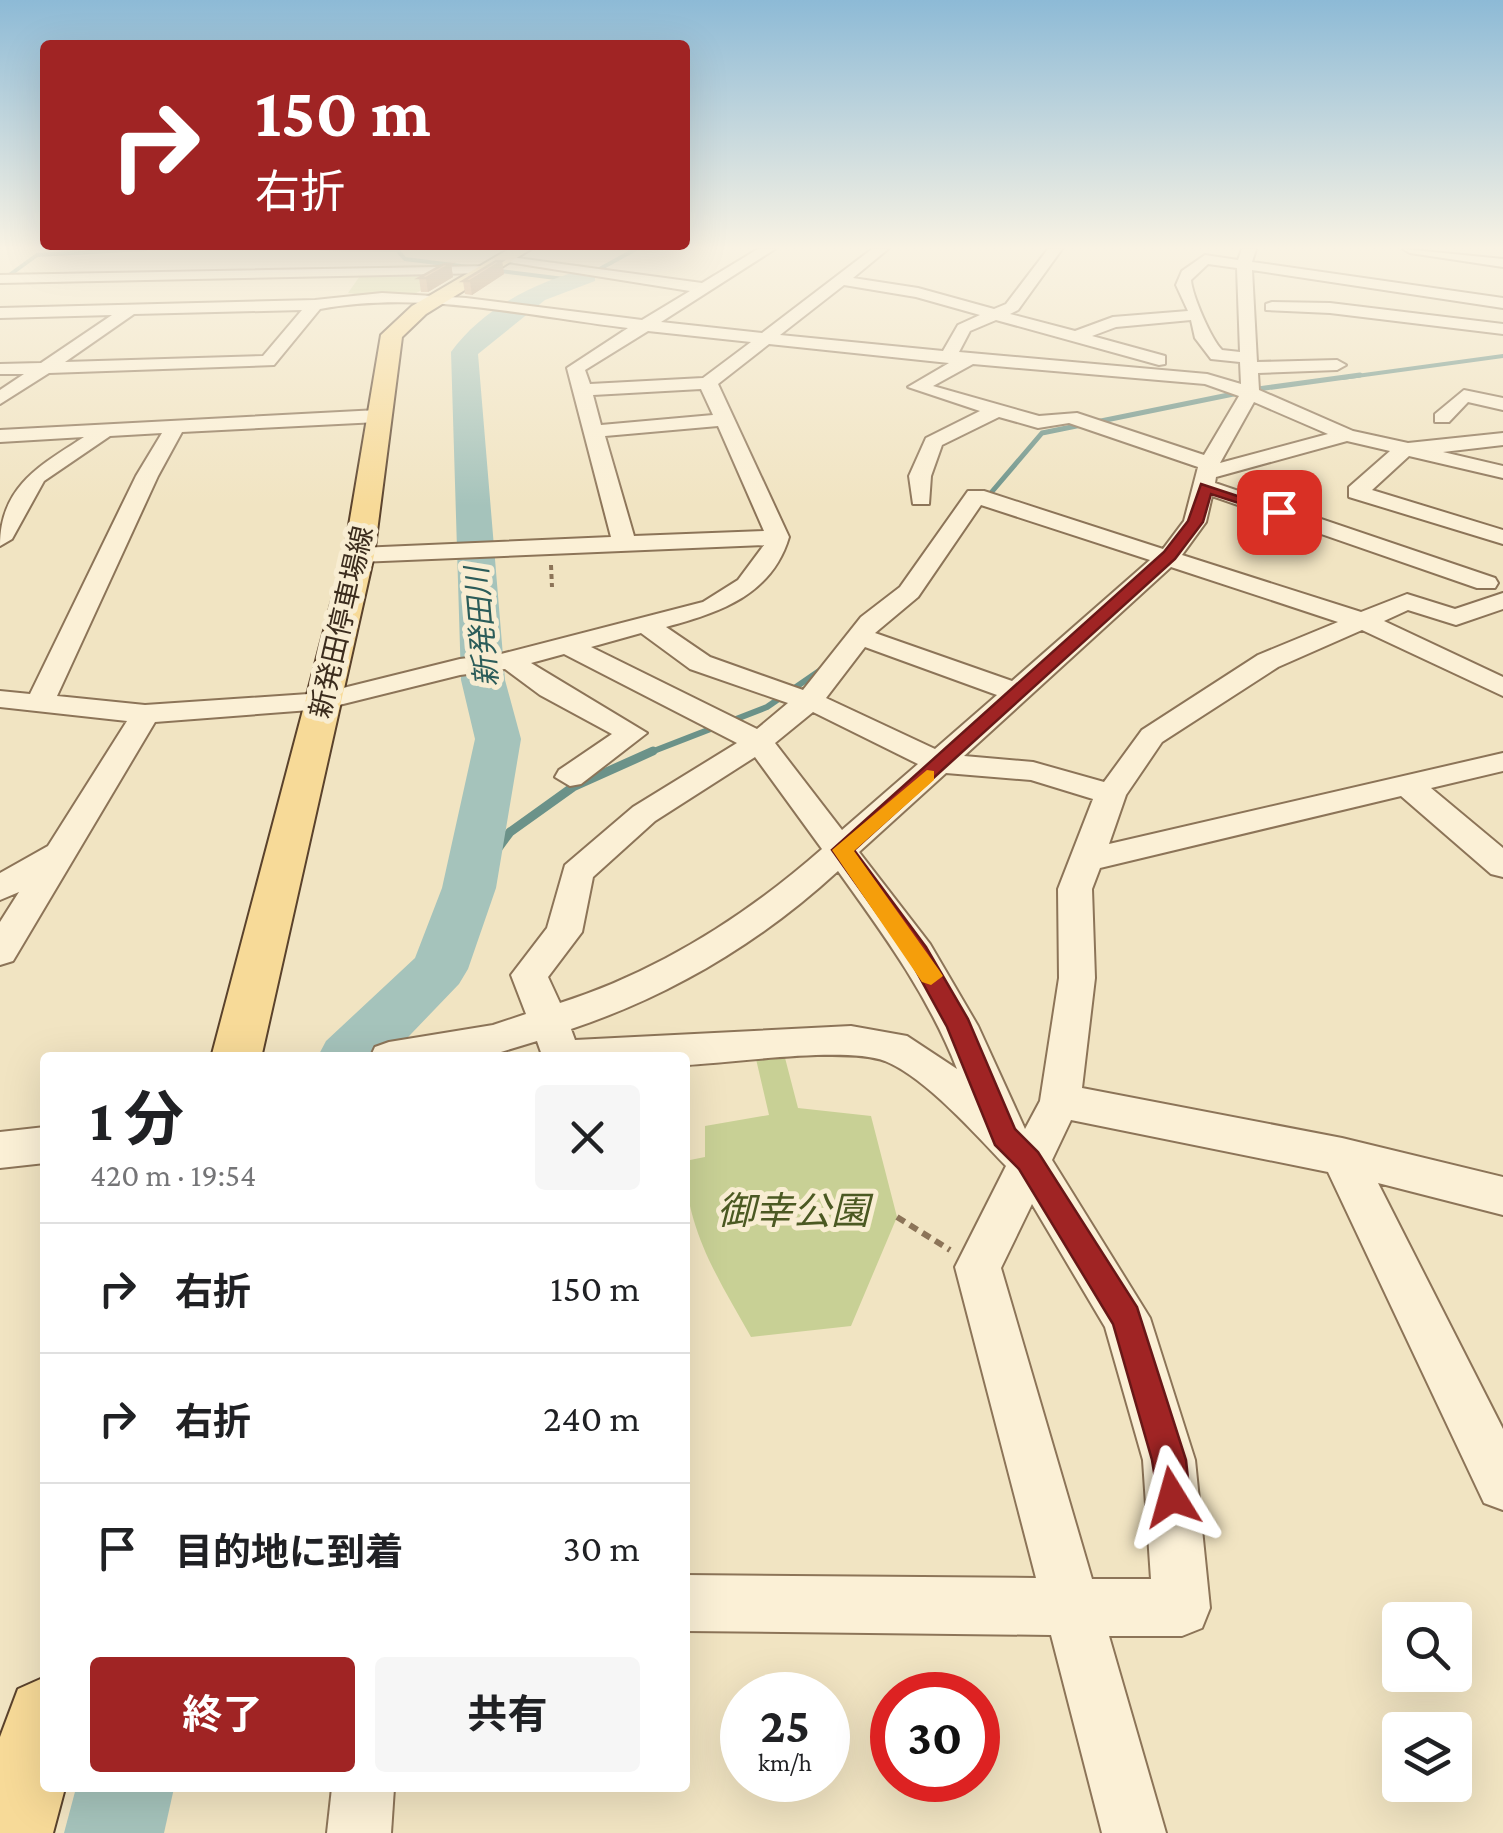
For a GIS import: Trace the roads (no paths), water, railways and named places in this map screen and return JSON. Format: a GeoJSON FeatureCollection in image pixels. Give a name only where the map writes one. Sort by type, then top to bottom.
{"type":"FeatureCollection","features":[{"type":"Feature","properties":{"kind":"main road","name":"新発田停車場線"},"geometry":{"type":"LineString","coordinates":[[237,1052],[359,556],[393,335]]}},
{"type":"Feature","properties":{"kind":"street"},"geometry":{"type":"LineString","coordinates":[[0,398],[94,335]]}},
{"type":"Feature","properties":{"kind":"street"},"geometry":{"type":"LineString","coordinates":[[0,369],[268,362],[290,335]]}},
{"type":"Feature","properties":{"kind":"street"},"geometry":{"type":"LineString","coordinates":[[624,541],[576,368],[630,335]]}},
{"type":"Feature","properties":{"kind":"street"},"geometry":{"type":"LineString","coordinates":[[728,335],[968,360],[1207,379],[1337,364]]}},
{"type":"Feature","properties":{"kind":"street"},"geometry":{"type":"LineString","coordinates":[[582,390],[708,382],[767,335]]}},
{"type":"Feature","properties":{"kind":"street"},"geometry":{"type":"LineString","coordinates":[[947,358],[960,335]]}},
{"type":"Feature","properties":{"kind":"street"},"geometry":{"type":"LineString","coordinates":[[1071,335],[1174,365],[1207,379]]}},
{"type":"Feature","properties":{"kind":"street"},"geometry":{"type":"LineString","coordinates":[[1015,364],[1080,335]]}},
{"type":"Feature","properties":{"kind":"street"},"geometry":{"type":"LineString","coordinates":[[1207,335],[1204,341],[1217,355],[1347,435],[1503,472]]}},
{"type":"Feature","properties":{"kind":"street"},"geometry":{"type":"LineString","coordinates":[[1228,335],[1250,373]]}},
{"type":"Feature","properties":{"kind":"street"},"geometry":{"type":"LineString","coordinates":[[968,360],[917,387],[1038,422],[1070,417],[1495,591]]}},
{"type":"Feature","properties":{"kind":"street"},"geometry":{"type":"LineString","coordinates":[[558,1046],[608,1002],[694,959],[783,902],[1170,556],[1195,522],[1208,475],[1250,373]]}},
{"type":"Feature","properties":{"kind":"street"},"geometry":{"type":"LineString","coordinates":[[0,699],[144,714],[324,701],[569,646],[712,607],[747,585],[772,556],[778,538],[708,382]]}},
{"type":"Feature","properties":{"kind":"street"},"geometry":{"type":"LineString","coordinates":[[1442,418],[1464,396],[1503,404]]}},
{"type":"Feature","properties":{"kind":"street"},"geometry":{"type":"LineString","coordinates":[[921,499],[920,476],[934,442],[998,410]]}},
{"type":"Feature","properties":{"kind":"street"},"geometry":{"type":"LineString","coordinates":[[3,438],[378,416]]}},
{"type":"Feature","properties":{"kind":"street"},"geometry":{"type":"LineString","coordinates":[[595,430],[724,420]]}},
{"type":"Feature","properties":{"kind":"street"},"geometry":{"type":"LineString","coordinates":[[40,703],[148,476],[175,428]]}},
{"type":"Feature","properties":{"kind":"street"},"geometry":{"type":"LineString","coordinates":[[0,539],[36,478],[102,434]]}},
{"type":"Feature","properties":{"kind":"street"},"geometry":{"type":"LineString","coordinates":[[1208,475],[1347,435]]}},
{"type":"Feature","properties":{"kind":"street"},"geometry":{"type":"LineString","coordinates":[[1503,438],[1404,450],[1357,492],[1503,537]]}},
{"type":"Feature","properties":{"kind":"street"},"geometry":{"type":"LineString","coordinates":[[558,1046],[530,975],[564,932],[576,873],[644,814],[758,742],[810,700],[870,622],[909,592],[976,496],[1366,622],[1503,688]]}},
{"type":"Feature","properties":{"kind":"street"},"geometry":{"type":"LineString","coordinates":[[359,556],[624,541],[634,545],[778,538]]}},
{"type":"Feature","properties":{"kind":"street"},"geometry":{"type":"LineString","coordinates":[[1134,1833],[978,1267],[1016,1148],[1060,1101],[1077,978],[1075,890],[1111,794],[1152,736],[1268,661],[1407,602],[1456,618],[1495,591]]}},
{"type":"Feature","properties":{"kind":"street"},"geometry":{"type":"LineString","coordinates":[[648,626],[700,662],[810,700],[887,741],[942,762],[1033,771],[1111,794]]}},
{"type":"Feature","properties":{"kind":"street"},"geometry":{"type":"LineString","coordinates":[[860,636],[1018,693]]}},
{"type":"Feature","properties":{"kind":"street"},"geometry":{"type":"LineString","coordinates":[[569,646],[758,742],[918,953],[959,1026],[1016,1148],[1126,1318],[1169,1460],[1182,1608],[690,1603]]}},
{"type":"Feature","properties":{"kind":"street"},"geometry":{"type":"LineString","coordinates":[[506,661],[550,690],[632,733],[570,777]]}},
{"type":"Feature","properties":{"kind":"street"},"geometry":{"type":"LineString","coordinates":[[0,952],[144,714]]}},
{"type":"Feature","properties":{"kind":"street"},"geometry":{"type":"LineString","coordinates":[[1086,860],[1503,762]]}},
{"type":"Feature","properties":{"kind":"street"},"geometry":{"type":"LineString","coordinates":[[1408,785],[1503,866]]}},
{"type":"Feature","properties":{"kind":"street"},"geometry":{"type":"LineString","coordinates":[[0,888],[58,854]]}},
{"type":"Feature","properties":{"kind":"street"},"geometry":{"type":"LineString","coordinates":[[424,1052],[493,1040],[558,1046],[851,1041],[894,1046],[932,1071],[1016,1148]]}},
{"type":"Feature","properties":{"kind":"street"},"geometry":{"type":"LineString","coordinates":[[1060,1101],[1342,1156],[1503,1196]]}},
{"type":"Feature","properties":{"kind":"street"},"geometry":{"type":"LineString","coordinates":[[0,1150],[40,1146]]}},
{"type":"Feature","properties":{"kind":"street"},"geometry":{"type":"LineString","coordinates":[[1342,1156],[1503,1484]]}},
{"type":"Feature","properties":{"kind":"street"},"geometry":{"type":"LineString","coordinates":[[359,1833],[363,1792]]}},
{"type":"Feature","properties":{"kind":"waterway","name":"新発田川"},"geometry":{"type":"LineString","coordinates":[[354,1052],[439,969],[469,888],[498,739],[483,680],[464,352],[482,335]]}},
{"type":"Feature","properties":{"kind":"waterway"},"geometry":{"type":"LineString","coordinates":[[1342,378],[1503,356]]}},
{"type":"Feature","properties":{"kind":"waterway"},"geometry":{"type":"LineString","coordinates":[[984,501],[1042,433],[1258,389],[1360,375]]}},
{"type":"Feature","properties":{"kind":"waterway"},"geometry":{"type":"LineString","coordinates":[[648,753],[767,707],[825,667]]}},
{"type":"Feature","properties":{"kind":"waterway"},"geometry":{"type":"LineString","coordinates":[[648,753],[653,751]]}},
{"type":"Feature","properties":{"kind":"waterway"},"geometry":{"type":"LineString","coordinates":[[469,888],[510,832],[573,787],[648,753]]}},
{"type":"Feature","properties":{"kind":"waterway","name":"新発田川"},"geometry":{"type":"LineString","coordinates":[[114,1833],[124,1792]]}},
{"type":"Feature","properties":{"kind":"park label","name":"御幸公園"},"geometry":{"type":"Point","coordinates":[793,1211]}}]}
